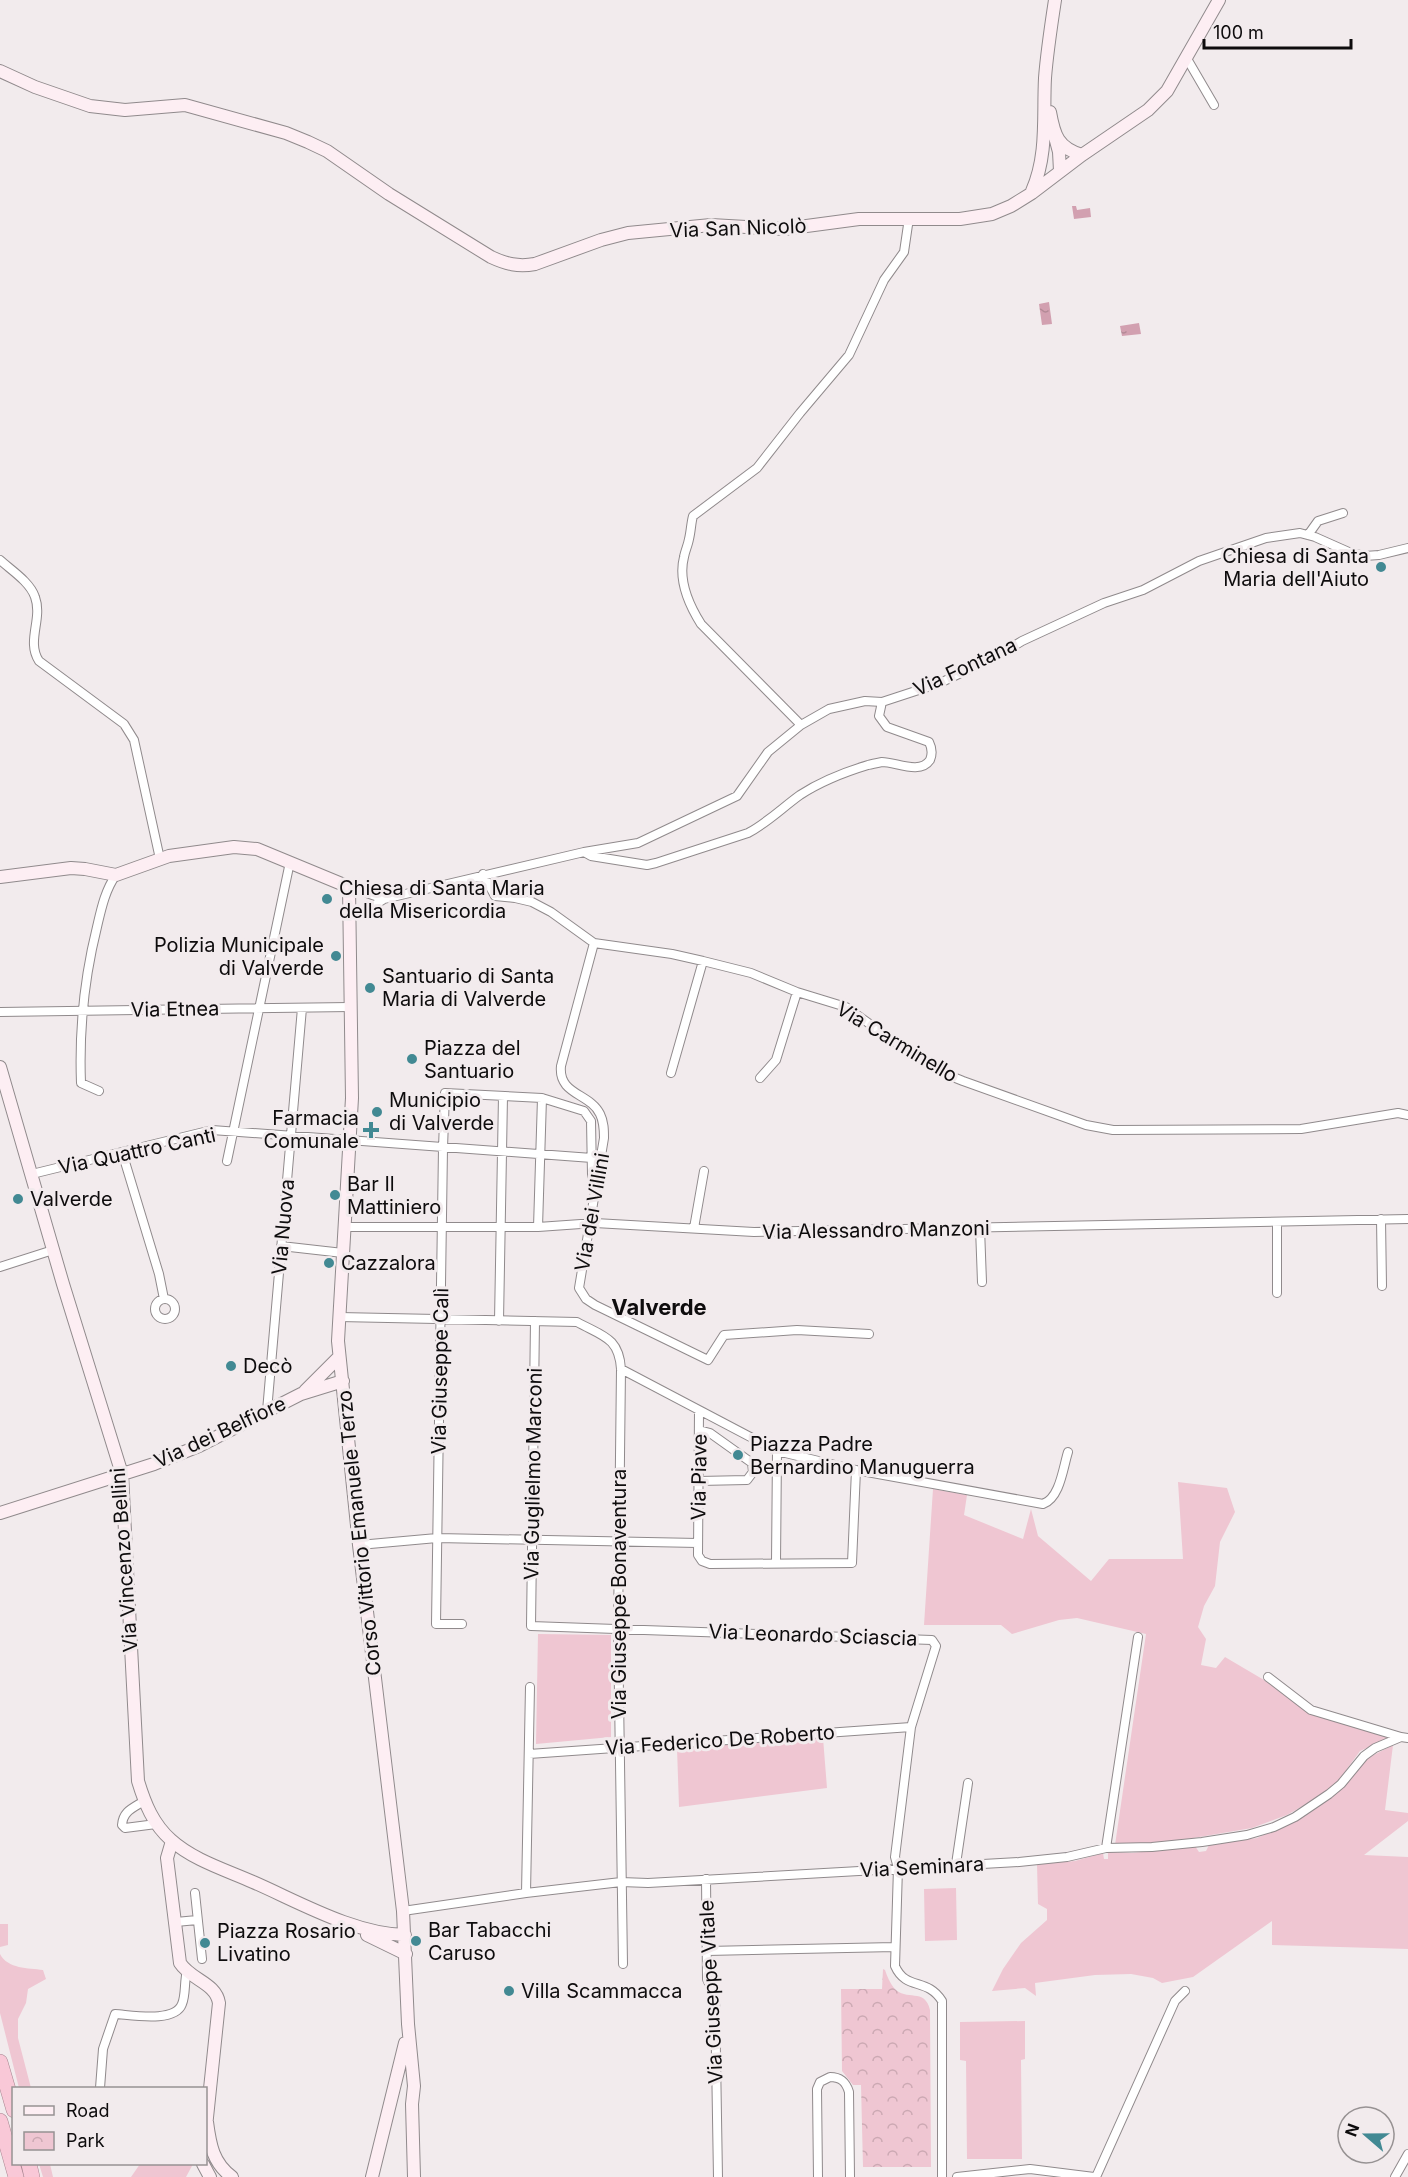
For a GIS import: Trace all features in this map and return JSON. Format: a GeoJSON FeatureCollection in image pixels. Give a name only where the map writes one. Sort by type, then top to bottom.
{"type":"FeatureCollection","features":[{"type":"Feature","properties":{"kind":"highway"},"geometry":{"type":"LineString","coordinates":[[0,2062],[12,2103]]}},
{"type":"Feature","properties":{"kind":"highway"},"geometry":{"type":"LineString","coordinates":[[0,2121],[12,2163]]}},
{"type":"Feature","properties":{"kind":"street"},"geometry":{"type":"LineString","coordinates":[[1032,193],[1039,175],[1044,145],[1045,88],[1055,0]]}},
{"type":"Feature","properties":{"kind":"street","name":"Via San Nicolò"},"geometry":{"type":"LineString","coordinates":[[0,72],[90,106],[125,110],[185,105],[308,142],[327,151],[389,194],[491,257],[516,266],[535,264],[601,240],[628,233],[711,225],[784,230],[859,219],[977,217],[1011,206],[1032,193],[1082,154],[1149,110],[1167,91],[1219,0]]}},
{"type":"Feature","properties":{"kind":"street"},"geometry":{"type":"LineString","coordinates":[[1186,57],[1214,105]]}},
{"type":"Feature","properties":{"kind":"street"},"geometry":{"type":"LineString","coordinates":[[1045,88],[1059,152],[1060,171]]}},
{"type":"Feature","properties":{"kind":"street"},"geometry":{"type":"LineString","coordinates":[[1054,134],[1063,146],[1072,152],[1082,154]]}},
{"type":"Feature","properties":{"kind":"street"},"geometry":{"type":"LineString","coordinates":[[801,725],[701,624],[691,608],[682,572],[683,558],[689,541],[693,516],[757,468],[849,355],[884,280],[902,257],[909,218]]}},
{"type":"Feature","properties":{"kind":"street"},"geometry":{"type":"LineString","coordinates":[[1308,535],[1318,521],[1343,513]]}},
{"type":"Feature","properties":{"kind":"street","name":"Via Fontana"},"geometry":{"type":"LineString","coordinates":[[584,852],[638,843],[737,796],[768,752],[801,725],[829,709],[865,700],[882,702],[940,683],[1001,654],[1022,640],[1104,603],[1143,590],[1199,561],[1231,549],[1283,534],[1300,533],[1351,553],[1365,556],[1408,548]]}},
{"type":"Feature","properties":{"kind":"street"},"geometry":{"type":"LineString","coordinates":[[0,560],[30,588],[35,597],[37,611],[33,652],[39,662],[130,730],[160,859]]}},
{"type":"Feature","properties":{"kind":"street"},"geometry":{"type":"LineString","coordinates":[[349,915],[365,911],[384,899],[584,852],[591,856],[647,865],[656,864],[748,833],[762,826],[810,789],[839,775],[883,762],[914,767],[928,762],[932,748],[929,742],[887,727],[879,716],[882,702]]}},
{"type":"Feature","properties":{"kind":"street"},"geometry":{"type":"LineString","coordinates":[[0,877],[71,868],[116,875],[169,856],[234,847],[257,849],[384,899]]}},
{"type":"Feature","properties":{"kind":"street"},"geometry":{"type":"LineString","coordinates":[[227,1161],[290,862]]}},
{"type":"Feature","properties":{"kind":"street","name":"Via Carminello"},"geometry":{"type":"LineString","coordinates":[[483,874],[495,896],[532,902],[551,912],[594,943],[672,954],[752,973],[797,992],[846,1007],[938,1071],[1086,1125],[1113,1130],[1301,1129],[1398,1113],[1408,1115]]}},
{"type":"Feature","properties":{"kind":"street"},"geometry":{"type":"LineString","coordinates":[[99,1091],[81,1083],[80,1049],[87,965],[102,908],[116,875]]}},
{"type":"Feature","properties":{"kind":"street","name":"Corso Vittorio Emanuele Terzo"},"geometry":{"type":"LineString","coordinates":[[349,887],[353,1064],[339,1317],[339,1358],[403,1911],[408,2024],[414,2086],[412,2104],[414,2177]]}},
{"type":"Feature","properties":{"kind":"street","name":"Via dei Villini"},"geometry":{"type":"LineString","coordinates":[[594,943],[560,1076],[562,1082],[596,1108],[604,1127],[579,1287],[586,1299],[708,1360],[724,1335],[797,1330],[869,1334]]}},
{"type":"Feature","properties":{"kind":"street"},"geometry":{"type":"LineString","coordinates":[[671,1073],[703,961]]}},
{"type":"Feature","properties":{"kind":"street"},"geometry":{"type":"LineString","coordinates":[[760,1078],[776,1060],[797,992]]}},
{"type":"Feature","properties":{"kind":"street","name":"Via Etnea"},"geometry":{"type":"LineString","coordinates":[[0,1012],[350,1007]]}},
{"type":"Feature","properties":{"kind":"street","name":"Via Nuova"},"geometry":{"type":"LineString","coordinates":[[267,1411],[302,1008]]}},
{"type":"Feature","properties":{"kind":"street","name":"Via Vincenzo Bellini"},"geometry":{"type":"LineString","coordinates":[[0,1067],[122,1474],[135,1750],[138,1781],[144,1801],[156,1824],[172,1841],[201,1859],[337,1918]]}},
{"type":"Feature","properties":{"kind":"street","name":"Via Giuseppe Calì"},"geometry":{"type":"LineString","coordinates":[[462,1624],[436,1624],[445,1093],[503,1096]]}},
{"type":"Feature","properties":{"kind":"street"},"geometry":{"type":"LineString","coordinates":[[499,1321],[503,1096],[542,1098],[584,1111],[591,1121],[592,1175],[595,1190]]}},
{"type":"Feature","properties":{"kind":"street"},"geometry":{"type":"LineString","coordinates":[[538,1227],[542,1098]]}},
{"type":"Feature","properties":{"kind":"street","name":"Via Quattro Canti"},"geometry":{"type":"LineString","coordinates":[[32,1174],[212,1130],[592,1158]]}},
{"type":"Feature","properties":{"kind":"street"},"geometry":{"type":"LineString","coordinates":[[122,1152],[159,1274],[164,1299]]}},
{"type":"Feature","properties":{"kind":"street"},"geometry":{"type":"LineString","coordinates":[[694,1228],[704,1171]]}},
{"type":"Feature","properties":{"kind":"street","name":"Via Alessandro Manzoni"},"geometry":{"type":"LineString","coordinates":[[345,1227],[538,1227],[588,1224],[754,1232],[1408,1219]]}},
{"type":"Feature","properties":{"kind":"street"},"geometry":{"type":"LineString","coordinates":[[1381,1220],[1382,1286]]}},
{"type":"Feature","properties":{"kind":"street"},"geometry":{"type":"LineString","coordinates":[[1277,1222],[1277,1293]]}},
{"type":"Feature","properties":{"kind":"street"},"geometry":{"type":"LineString","coordinates":[[980,1228],[981,1282]]}},
{"type":"Feature","properties":{"kind":"street"},"geometry":{"type":"LineString","coordinates":[[281,1246],[343,1253]]}},
{"type":"Feature","properties":{"kind":"street"},"geometry":{"type":"LineString","coordinates":[[0,1267],[53,1250]]}},
{"type":"Feature","properties":{"kind":"street","name":"Via Giuseppe Bonaventura"},"geometry":{"type":"LineString","coordinates":[[339,1317],[577,1322],[610,1340],[618,1347],[621,1369],[618,1629],[623,1964]]}},
{"type":"Feature","properties":{"kind":"street","name":"Via Guglielmo Marconi"},"geometry":{"type":"LineString","coordinates":[[531,1626],[535,1321]]}},
{"type":"Feature","properties":{"kind":"street"},"geometry":{"type":"LineString","coordinates":[[301,1394],[339,1358]]}},
{"type":"Feature","properties":{"kind":"street"},"geometry":{"type":"LineString","coordinates":[[621,1369],[777,1451],[856,1470],[1043,1504],[1050,1502],[1056,1492],[1068,1452]]}},
{"type":"Feature","properties":{"kind":"street"},"geometry":{"type":"LineString","coordinates":[[301,1394],[343,1381]]}},
{"type":"Feature","properties":{"kind":"street","name":"Via dei Belfiore"},"geometry":{"type":"LineString","coordinates":[[0,1513],[122,1474],[199,1446],[301,1394]]}},
{"type":"Feature","properties":{"kind":"street","name":"Via Piave"},"geometry":{"type":"LineString","coordinates":[[698,1543],[699,1411]]}},
{"type":"Feature","properties":{"kind":"street"},"geometry":{"type":"LineString","coordinates":[[699,1430],[710,1433],[752,1462],[753,1472],[747,1480],[699,1480]]}},
{"type":"Feature","properties":{"kind":"street"},"geometry":{"type":"LineString","coordinates":[[776,1563],[777,1451]]}},
{"type":"Feature","properties":{"kind":"street"},"geometry":{"type":"LineString","coordinates":[[359,1545],[437,1538],[698,1543],[698,1555],[702,1561],[710,1564],[852,1563],[856,1470]]}},
{"type":"Feature","properties":{"kind":"street","name":"Via Leonardo Sciascia"},"geometry":{"type":"LineString","coordinates":[[531,1626],[932,1640],[936,1646],[911,1727],[895,1857],[898,1868],[895,1966],[903,1979],[929,1987],[936,1991],[942,2001],[942,2177]]}},
{"type":"Feature","properties":{"kind":"street"},"geometry":{"type":"LineString","coordinates":[[1106,1848],[1138,1637]]}},
{"type":"Feature","properties":{"kind":"street"},"geometry":{"type":"LineString","coordinates":[[1268,1677],[1311,1710],[1404,1737]]}},
{"type":"Feature","properties":{"kind":"street"},"geometry":{"type":"LineString","coordinates":[[526,1893],[530,1687]]}},
{"type":"Feature","properties":{"kind":"street","name":"Via Federico De Roberto"},"geometry":{"type":"LineString","coordinates":[[529,1754],[911,1727]]}},
{"type":"Feature","properties":{"kind":"street","name":"Via Seminara"},"geometry":{"type":"LineString","coordinates":[[403,1911],[621,1882],[648,1883],[1034,1860],[1067,1857],[1106,1848],[1152,1847],[1247,1835],[1274,1827],[1295,1817],[1341,1785],[1364,1756],[1376,1748],[1404,1737]]}},
{"type":"Feature","properties":{"kind":"street"},"geometry":{"type":"LineString","coordinates":[[956,1864],[968,1783]]}},
{"type":"Feature","properties":{"kind":"street"},"geometry":{"type":"LineString","coordinates":[[144,1801],[128,1811],[123,1818],[122,1825],[125,1828],[156,1824]]}},
{"type":"Feature","properties":{"kind":"street"},"geometry":{"type":"LineString","coordinates":[[172,1841],[167,1858],[180,1963],[185,1970],[214,1990],[219,2003],[207,2116]]}},
{"type":"Feature","properties":{"kind":"street","name":"Via Giuseppe Vitale"},"geometry":{"type":"LineString","coordinates":[[705,1879],[707,1979],[715,1996],[718,2177]]}},
{"type":"Feature","properties":{"kind":"street"},"geometry":{"type":"LineString","coordinates":[[195,1893],[202,1959]]}},
{"type":"Feature","properties":{"kind":"street"},"geometry":{"type":"LineString","coordinates":[[337,1918],[380,1933],[405,1935]]}},
{"type":"Feature","properties":{"kind":"street"},"geometry":{"type":"LineString","coordinates":[[337,1918],[406,1954]]}},
{"type":"Feature","properties":{"kind":"street"},"geometry":{"type":"LineString","coordinates":[[176,1922],[197,1920]]}},
{"type":"Feature","properties":{"kind":"street"},"geometry":{"type":"LineString","coordinates":[[707,1951],[895,1947]]}},
{"type":"Feature","properties":{"kind":"street"},"geometry":{"type":"LineString","coordinates":[[100,2087],[103,2049],[115,2014],[165,2016],[175,2013],[181,2007],[184,1998],[185,1970]]}},
{"type":"Feature","properties":{"kind":"street"},"geometry":{"type":"LineString","coordinates":[[957,2177],[1030,2169],[1095,2177],[1175,2001],[1185,1991]]}},
{"type":"Feature","properties":{"kind":"street"},"geometry":{"type":"LineString","coordinates":[[372,2177],[396,2085],[408,2024]]}},
{"type":"Feature","properties":{"kind":"street"},"geometry":{"type":"LineString","coordinates":[[818,2177],[817,2089],[824,2078],[837,2077],[847,2085],[849,2092],[850,2177]]}},
{"type":"Feature","properties":{"kind":"street"},"geometry":{"type":"LineString","coordinates":[[396,2085],[400,2084],[408,2088],[412,2104]]}},
{"type":"Feature","properties":{"kind":"street"},"geometry":{"type":"LineString","coordinates":[[207,2130],[210,2147],[218,2163],[232,2177]]}},
{"type":"Feature","properties":{"kind":"street"},"geometry":{"type":"LineString","coordinates":[[1395,2177],[1408,2154]]}},
{"type":"Feature","properties":{"kind":"street"},"geometry":{"type":"LineString","coordinates":[[207,2173],[218,2163]]}},
{"type":"Feature","properties":{"kind":"green space"},"geometry":{"type":"Polygon","coordinates":[[[1178,1482],[1227,1488],[1235,1512],[1220,1542],[1215,1586],[1204,1606],[1198,1627],[1206,1639],[1201,1665],[1216,1668],[1225,1657],[1264,1680],[1305,1711],[1389,1738],[1360,1751],[1336,1784],[1322,1795],[1287,1815],[1252,1828],[1170,1842],[1115,1845],[1146,1634],[1077,1618],[1059,1620],[1012,1634],[1001,1625],[924,1625],[933,1489],[967,1495],[964,1515],[1023,1539],[1031,1509],[1038,1536],[1091,1581],[1109,1559],[1183,1559],[1178,1482]]]}},
{"type":"Feature","properties":{"kind":"green space"},"geometry":{"type":"Polygon","coordinates":[[[538,1634],[611,1635],[611,1737],[536,1744],[538,1634]]]}},
{"type":"Feature","properties":{"kind":"green space"},"geometry":{"type":"Polygon","coordinates":[[[823,1738],[827,1788],[679,1807],[677,1748],[823,1738]]]}},
{"type":"Feature","properties":{"kind":"green space"},"geometry":{"type":"Polygon","coordinates":[[[1393,1745],[1385,1810],[1408,1813],[1408,1821],[1364,1855],[1408,1857],[1408,1949],[1272,1945],[1272,1921],[1193,1977],[1162,1983],[1153,1978],[1131,1974],[1095,1975],[1035,1983],[1036,1996],[1025,1988],[992,1991],[1003,1969],[1021,1943],[1047,1920],[1047,1909],[1038,1904],[1037,1864],[1075,1861],[1103,1853],[1104,1859],[1108,1859],[1108,1852],[1132,1853],[1195,1846],[1199,1852],[1206,1851],[1209,1845],[1257,1838],[1297,1820],[1343,1788],[1366,1759],[1393,1745]]]}},
{"type":"Feature","properties":{"kind":"green space"},"geometry":{"type":"Polygon","coordinates":[[[956,1888],[957,1940],[925,1941],[924,1889],[956,1888]]]}},
{"type":"Feature","properties":{"kind":"green space"},"geometry":{"type":"Polygon","coordinates":[[[0,1924],[8,1924],[8,1945],[0,1947],[0,1924]]]}},
{"type":"Feature","properties":{"kind":"green space"},"geometry":{"type":"Polygon","coordinates":[[[0,1954],[13,1965],[43,1970],[46,1979],[28,1989],[26,2003],[18,2019],[18,2038],[31,2087],[19,2087],[0,2013],[0,1954]]]}},
{"type":"Feature","properties":{"kind":"green space"},"geometry":{"type":"Polygon","coordinates":[[[883,1969],[894,1988],[904,1994],[924,1999],[930,2010],[931,2167],[863,2167],[861,2085],[853,2085],[842,2071],[841,1989],[882,1989],[883,1969]]]}},
{"type":"Feature","properties":{"kind":"green space"},"geometry":{"type":"Polygon","coordinates":[[[1025,2021],[1025,2059],[1021,2060],[1022,2159],[967,2159],[966,2061],[960,2060],[960,2022],[1025,2021]]]}},
{"type":"Feature","properties":{"kind":"green space"},"geometry":{"type":"Polygon","coordinates":[[[39,2165],[50,2165],[53,2177],[43,2177],[39,2165]]]}},
{"type":"Feature","properties":{"kind":"green space"},"geometry":{"type":"Polygon","coordinates":[[[139,2165],[192,2165],[186,2177],[131,2177],[139,2165]]]}},
{"type":"Feature","properties":{"kind":"water"},"geometry":{"type":"Polygon","coordinates":[[[1072,206],[1076,206],[1077,210],[1090,208],[1091,217],[1074,219],[1072,206]]]}},
{"type":"Feature","properties":{"kind":"water"},"geometry":{"type":"Polygon","coordinates":[[[1049,302],[1052,324],[1042,325],[1039,304],[1049,302]]]}},
{"type":"Feature","properties":{"kind":"water"},"geometry":{"type":"Polygon","coordinates":[[[1139,323],[1141,334],[1122,336],[1120,326],[1139,323]]]}},
{"type":"Feature","properties":{"kind":"place","name":"Chiesa di Santa Maria dell'Aiuto"},"geometry":{"type":"Point","coordinates":[1381,567]}},
{"type":"Feature","properties":{"kind":"place","name":"Chiesa di Santa Maria della Misericordia"},"geometry":{"type":"Point","coordinates":[327,899]}},
{"type":"Feature","properties":{"kind":"place","name":"Polizia Municipale di Valverde"},"geometry":{"type":"Point","coordinates":[336,956]}},
{"type":"Feature","properties":{"kind":"place","name":"Santuario di Santa Maria di Valverde"},"geometry":{"type":"Point","coordinates":[370,988]}},
{"type":"Feature","properties":{"kind":"place","name":"Piazza del Santuario"},"geometry":{"type":"Point","coordinates":[412,1059]}},
{"type":"Feature","properties":{"kind":"place","name":"Municipio di Valverde"},"geometry":{"type":"Point","coordinates":[377,1112]}},
{"type":"Feature","properties":{"kind":"place","name":"Farmacia Comunale"},"geometry":{"type":"Point","coordinates":[371,1130]}},
{"type":"Feature","properties":{"kind":"place","name":"Bar Il Mattiniero"},"geometry":{"type":"Point","coordinates":[335,1195]}},
{"type":"Feature","properties":{"kind":"place","name":"Valverde"},"geometry":{"type":"Point","coordinates":[18,1199]}},
{"type":"Feature","properties":{"kind":"place","name":"Cazzalora"},"geometry":{"type":"Point","coordinates":[329,1263]}},
{"type":"Feature","properties":{"kind":"place","name":"Decò"},"geometry":{"type":"Point","coordinates":[231,1366]}},
{"type":"Feature","properties":{"kind":"place","name":"Piazza Padre Bernardino Manuguerra"},"geometry":{"type":"Point","coordinates":[738,1455]}},
{"type":"Feature","properties":{"kind":"place","name":"Bar Tabacchi Caruso"},"geometry":{"type":"Point","coordinates":[416,1941]}},
{"type":"Feature","properties":{"kind":"place","name":"Piazza Rosario Livatino"},"geometry":{"type":"Point","coordinates":[205,1943]}},
{"type":"Feature","properties":{"kind":"place","name":"Villa Scammacca"},"geometry":{"type":"Point","coordinates":[509,1991]}},
{"type":"Feature","properties":{"kind":"district","name":"Valverde"},"geometry":{"type":"Point","coordinates":[659,1307]}}]}
